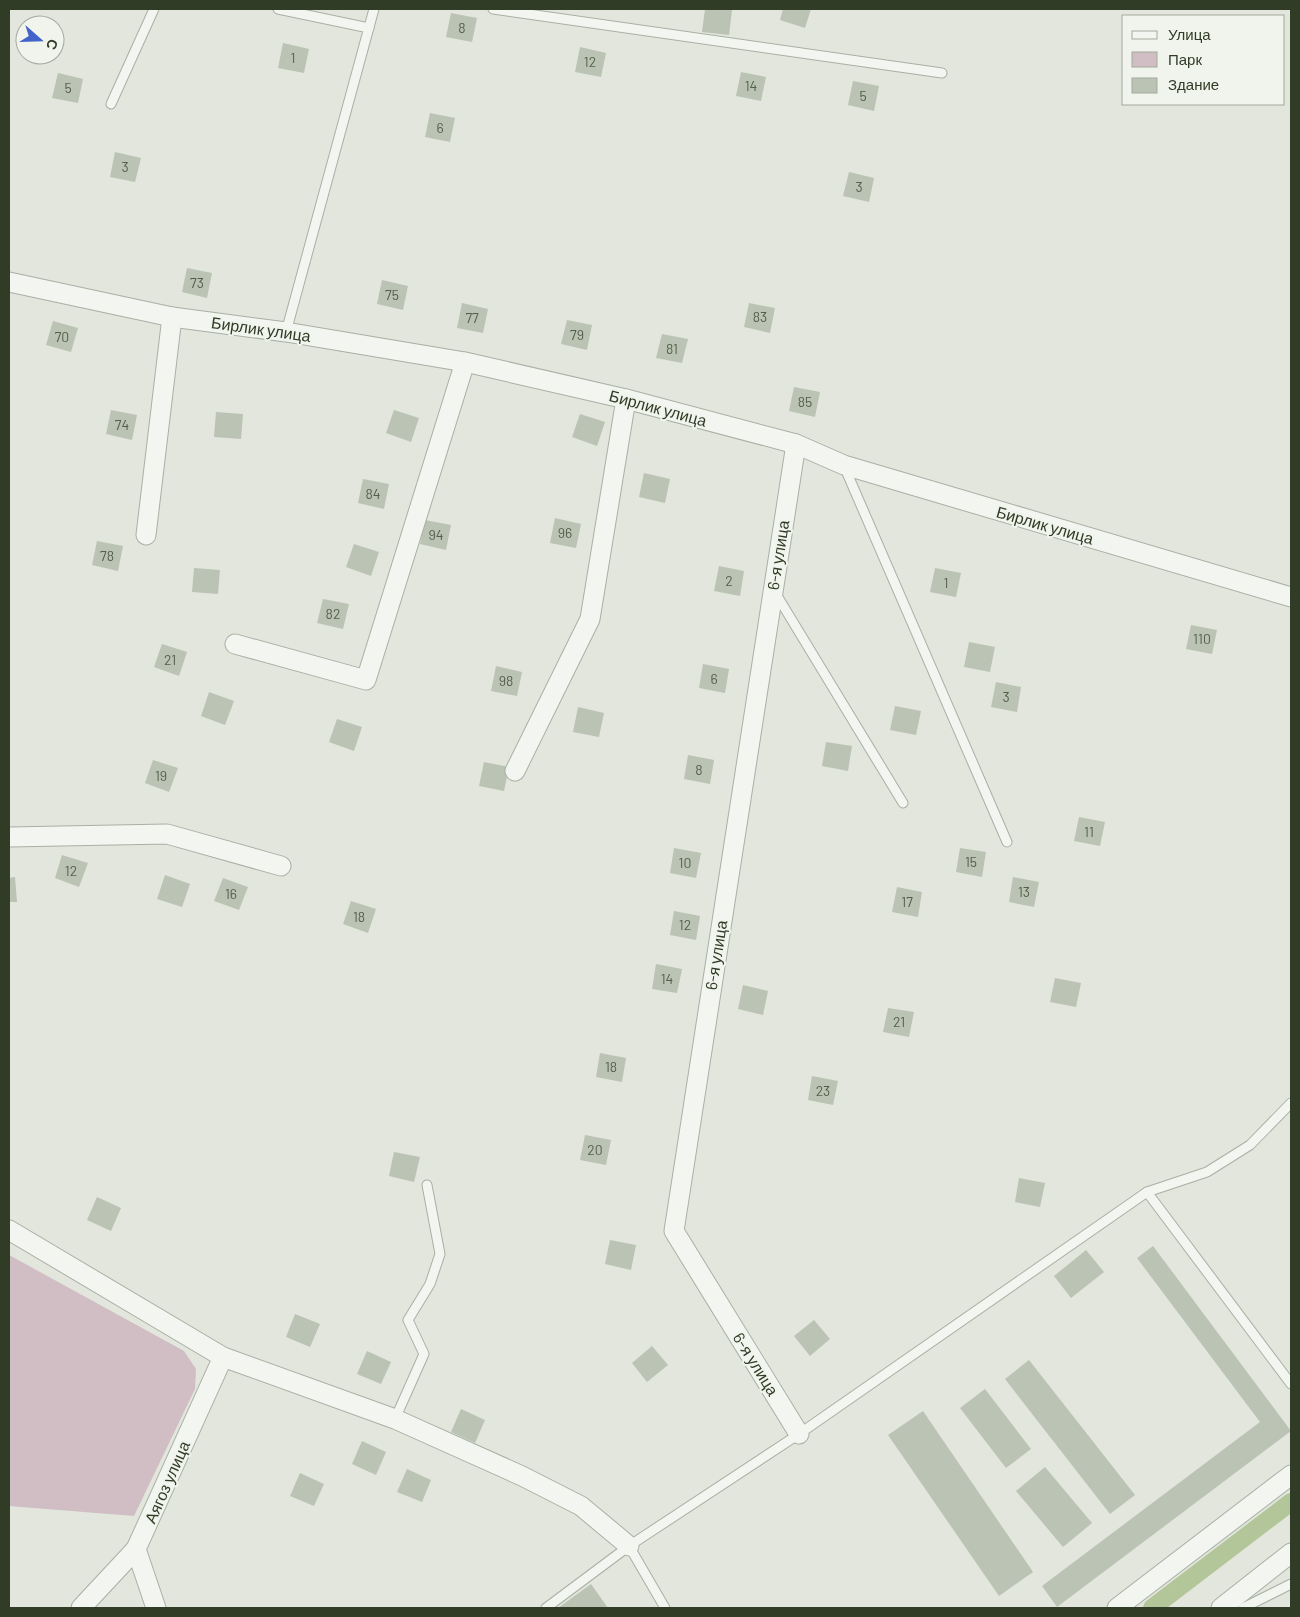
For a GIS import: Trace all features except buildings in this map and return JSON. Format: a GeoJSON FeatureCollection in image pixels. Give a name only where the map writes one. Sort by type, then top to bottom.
{"type":"FeatureCollection","features":[{"type":"Feature","properties":{"kind":"street","name":"Бирлик улица"},"geometry":{"type":"LineString","coordinates":[[9,282],[172,317],[286,332],[465,362],[626,399],[796,444],[844,466],[1291,597]]}},
{"type":"Feature","properties":{"kind":"street"},"geometry":{"type":"LineString","coordinates":[[146,535],[172,317]]}},
{"type":"Feature","properties":{"kind":"street"},"geometry":{"type":"LineString","coordinates":[[235,644],[366,680],[465,362]]}},
{"type":"Feature","properties":{"kind":"street"},"geometry":{"type":"LineString","coordinates":[[515,771],[590,619],[626,399]]}},
{"type":"Feature","properties":{"kind":"street","name":"6-я улица"},"geometry":{"type":"LineString","coordinates":[[796,444],[674,1231],[799,1434]]}},
{"type":"Feature","properties":{"kind":"street"},"geometry":{"type":"LineString","coordinates":[[9,837],[167,834],[281,866]]}},
{"type":"Feature","properties":{"kind":"street"},"geometry":{"type":"LineString","coordinates":[[9,1230],[223,1357],[395,1419],[522,1476],[581,1506],[629,1546]]}},
{"type":"Feature","properties":{"kind":"street","name":"Аягоз улица"},"geometry":{"type":"LineString","coordinates":[[81,1608],[136,1549],[223,1357]]}},
{"type":"Feature","properties":{"kind":"street"},"geometry":{"type":"LineString","coordinates":[[1117,1608],[1291,1476]]}},
{"type":"Feature","properties":{"kind":"street"},"geometry":{"type":"LineString","coordinates":[[136,1549],[156,1608]]}},
{"type":"Feature","properties":{"kind":"street"},"geometry":{"type":"LineString","coordinates":[[1221,1608],[1291,1552]]}},
{"type":"Feature","properties":{"kind":"lane"},"geometry":{"type":"LineString","coordinates":[[111,104],[154,9]]}},
{"type":"Feature","properties":{"kind":"lane"},"geometry":{"type":"LineString","coordinates":[[278,9],[369,28]]}},
{"type":"Feature","properties":{"kind":"lane"},"geometry":{"type":"LineString","coordinates":[[286,332],[374,9]]}},
{"type":"Feature","properties":{"kind":"lane"},"geometry":{"type":"LineString","coordinates":[[493,9],[942,73]]}},
{"type":"Feature","properties":{"kind":"lane"},"geometry":{"type":"LineString","coordinates":[[844,466],[1007,842]]}},
{"type":"Feature","properties":{"kind":"lane"},"geometry":{"type":"LineString","coordinates":[[773,590],[903,803]]}},
{"type":"Feature","properties":{"kind":"lane"},"geometry":{"type":"LineString","coordinates":[[546,1608],[629,1546],[799,1434],[1146,1192],[1207,1172],[1250,1145],[1291,1103]]}},
{"type":"Feature","properties":{"kind":"lane"},"geometry":{"type":"LineString","coordinates":[[395,1419],[424,1354],[408,1320],[430,1284],[440,1254],[427,1185]]}},
{"type":"Feature","properties":{"kind":"lane"},"geometry":{"type":"LineString","coordinates":[[1146,1192],[1291,1384]]}},
{"type":"Feature","properties":{"kind":"lane"},"geometry":{"type":"LineString","coordinates":[[629,1546],[665,1608]]}},
{"type":"Feature","properties":{"kind":"lane"},"geometry":{"type":"LineString","coordinates":[[1242,1608],[1291,1584]]}},
{"type":"Feature","properties":{"kind":"green space"},"geometry":{"type":"Polygon","coordinates":[[[9,1255],[184,1351],[196,1369],[195,1389],[134,1516],[9,1506],[9,1255]]]}},
{"type":"Feature","properties":{"kind":"waterway"},"geometry":{"type":"LineString","coordinates":[[1152,1608],[1291,1502]]}}]}
